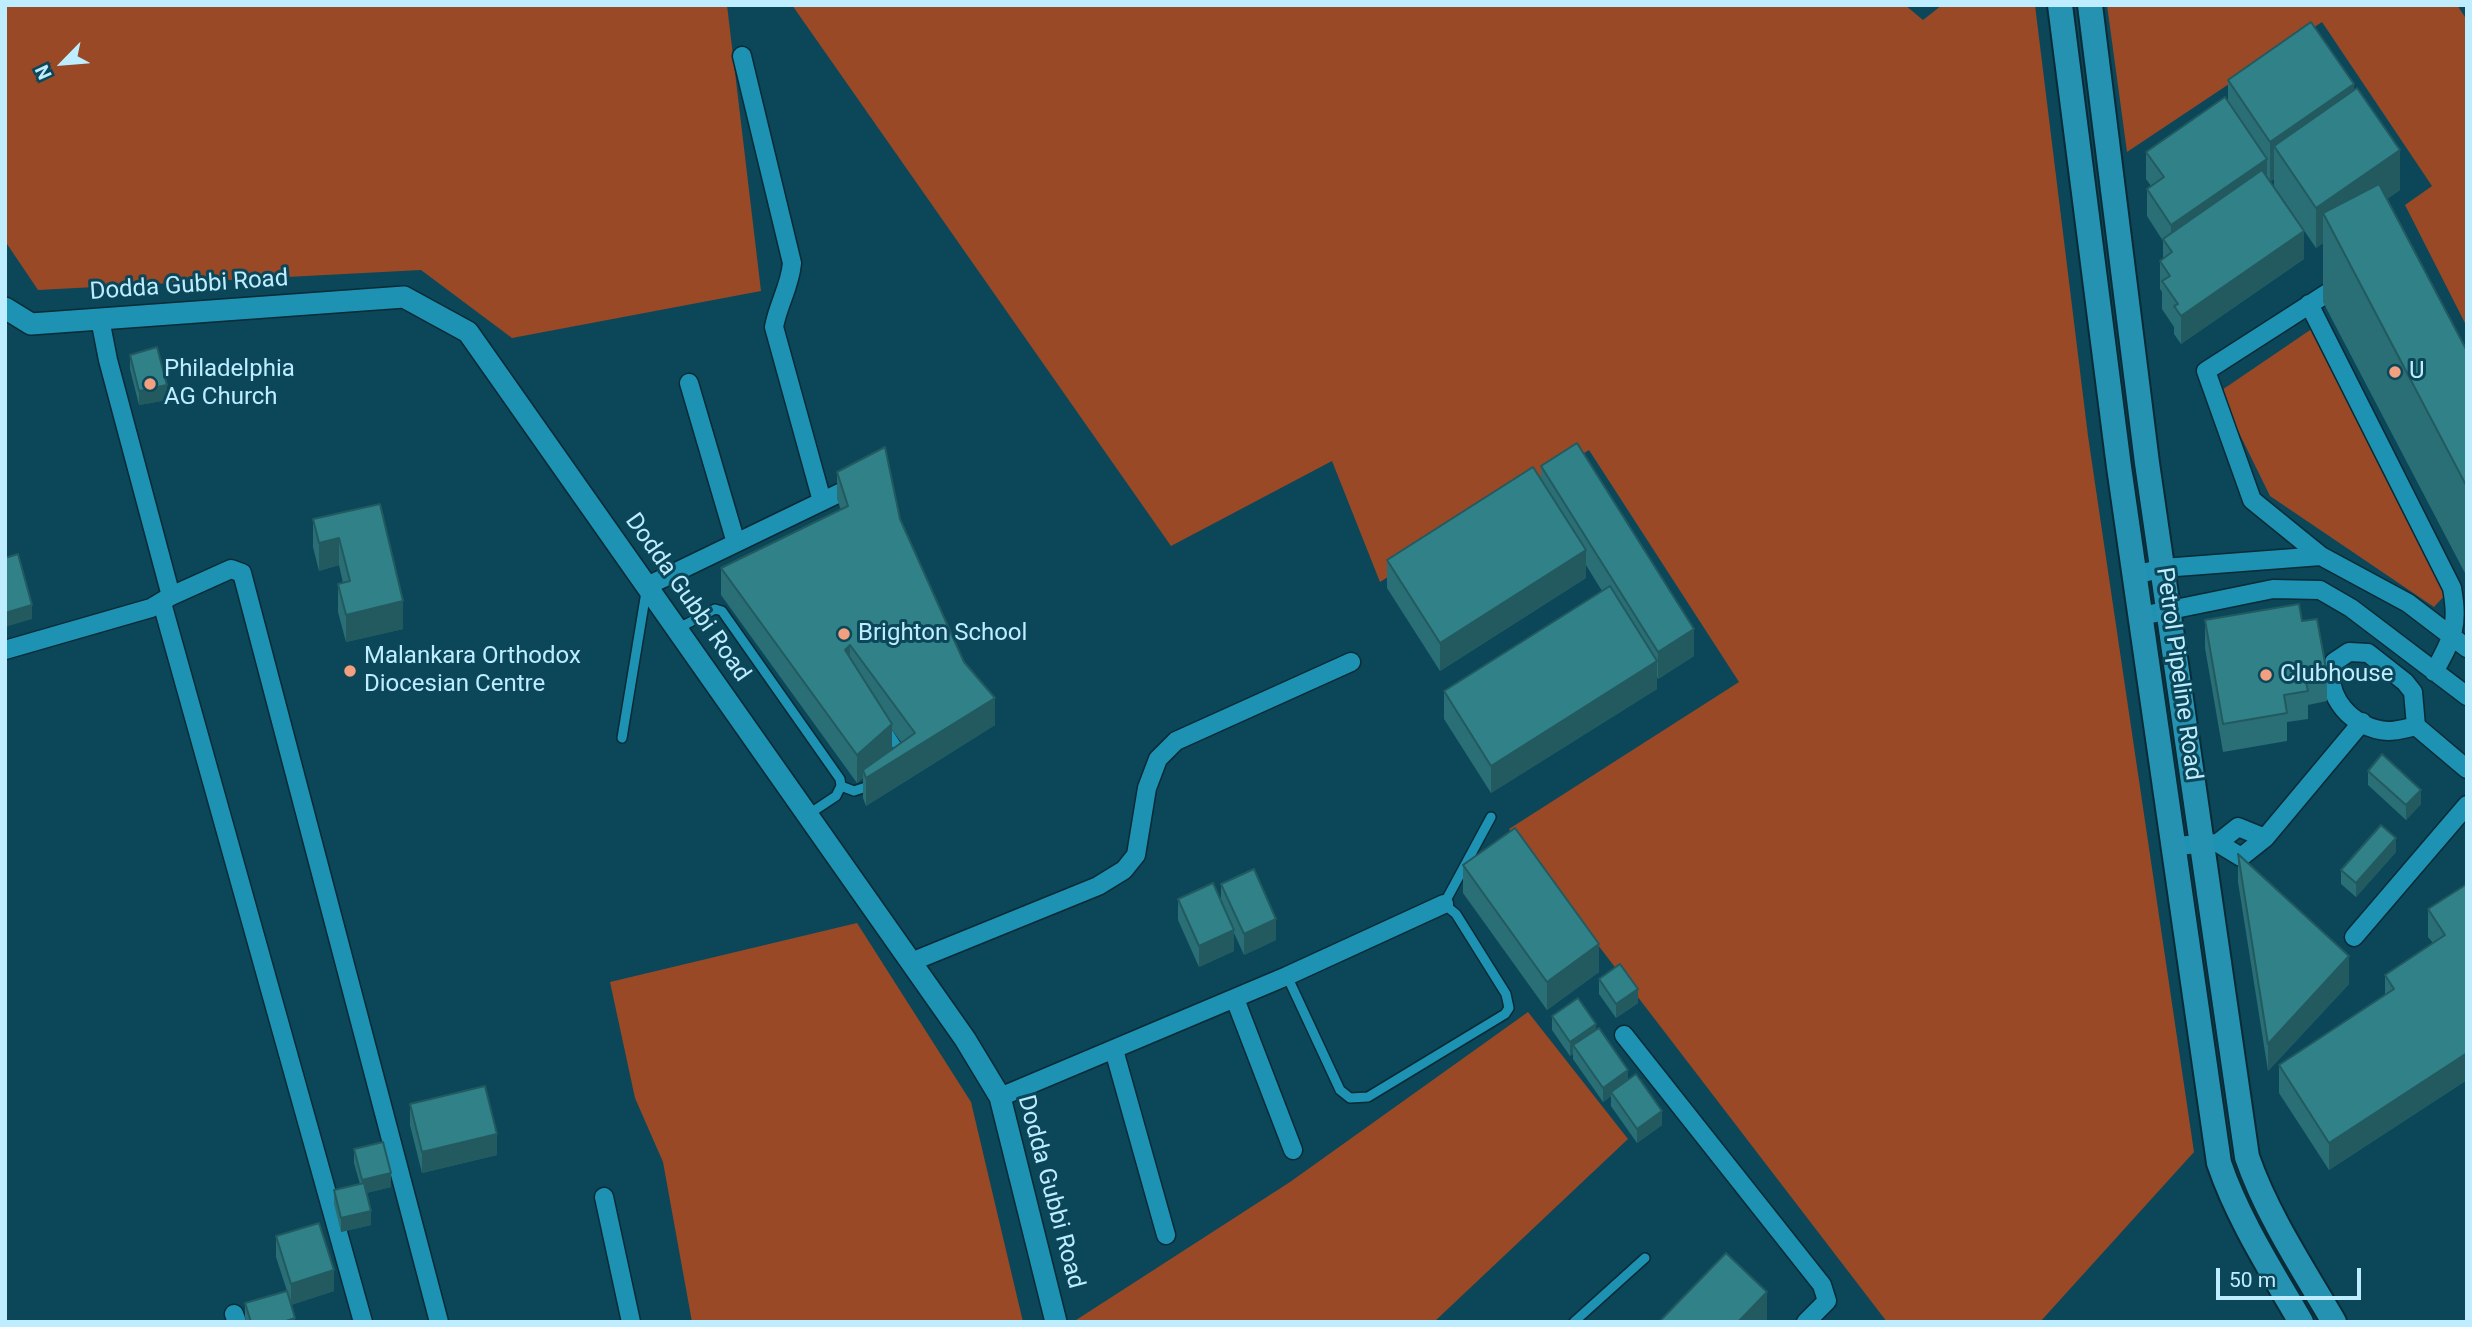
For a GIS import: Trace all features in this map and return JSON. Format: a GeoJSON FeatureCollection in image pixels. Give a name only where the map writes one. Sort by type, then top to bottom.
{"type":"FeatureCollection","features":[{"type":"Feature","properties":{"kind":"main road","name":"Petrol Pipeline Road"},"geometry":{"type":"LineString","coordinates":[[2060,5],[2134,575],[2219,1163],[2228,1189],[2257,1246],[2301,1322]]}},
{"type":"Feature","properties":{"kind":"main road","name":"Petrol Pipeline Road"},"geometry":{"type":"LineString","coordinates":[[2090,5],[2169,610],[2210,844],[2248,1157],[2283,1232],[2334,1322]]}},
{"type":"Feature","properties":{"kind":"street"},"geometry":{"type":"LineString","coordinates":[[2064,35],[2093,34]]}},
{"type":"Feature","properties":{"kind":"street"},"geometry":{"type":"LineString","coordinates":[[742,56],[792,263],[790,284],[777,310],[774,327],[822,501]]}},
{"type":"Feature","properties":{"kind":"street"},"geometry":{"type":"LineString","coordinates":[[2360,271],[2206,371],[2252,500],[2321,556],[2408,603],[2460,643]]}},
{"type":"Feature","properties":{"kind":"street","name":"Dodda Gubbi Road"},"geometry":{"type":"LineString","coordinates":[[5,308],[31,324],[404,297],[468,332],[965,1038],[1000,1097],[1056,1322]]}},
{"type":"Feature","properties":{"kind":"street"},"geometry":{"type":"LineString","coordinates":[[2309,304],[2452,588],[2460,643],[2434,672]]}},
{"type":"Feature","properties":{"kind":"street"},"geometry":{"type":"LineString","coordinates":[[100,319],[167,599],[363,1322]]}},
{"type":"Feature","properties":{"kind":"street"},"geometry":{"type":"LineString","coordinates":[[689,383],[736,543]]}},
{"type":"Feature","properties":{"kind":"street"},"geometry":{"type":"LineString","coordinates":[[647,586],[856,485]]}},
{"type":"Feature","properties":{"kind":"street"},"geometry":{"type":"LineString","coordinates":[[2134,575],[2163,568],[2321,556]]}},
{"type":"Feature","properties":{"kind":"street"},"geometry":{"type":"LineString","coordinates":[[5,650],[167,599],[231,569],[242,573],[439,1322]]}},
{"type":"Feature","properties":{"kind":"street"},"geometry":{"type":"LineString","coordinates":[[2141,616],[2273,589],[2320,590],[2351,608],[2467,696]]}},
{"type":"Feature","properties":{"kind":"street"},"geometry":{"type":"LineString","coordinates":[[2416,726],[2387,731],[2361,722],[2341,706],[2330,686],[2334,662],[2349,652],[2368,653],[2405,682],[2413,692],[2416,726],[2467,769]]}},
{"type":"Feature","properties":{"kind":"street"},"geometry":{"type":"LineString","coordinates":[[911,962],[1098,886],[1124,870],[1136,855],[1147,788],[1158,759],[1176,741],[1350,662]]}},
{"type":"Feature","properties":{"kind":"street"},"geometry":{"type":"LineString","coordinates":[[2173,846],[2210,844],[2241,857],[2265,838],[2361,722]]}},
{"type":"Feature","properties":{"kind":"street"},"geometry":{"type":"LineString","coordinates":[[2354,937],[2467,805]]}},
{"type":"Feature","properties":{"kind":"street"},"geometry":{"type":"LineString","coordinates":[[2210,844],[2238,827],[2265,838]]}},
{"type":"Feature","properties":{"kind":"street"},"geometry":{"type":"LineString","coordinates":[[1000,1097],[1235,999],[1444,904]]}},
{"type":"Feature","properties":{"kind":"street"},"geometry":{"type":"LineString","coordinates":[[1235,999],[1293,1150]]}},
{"type":"Feature","properties":{"kind":"street"},"geometry":{"type":"LineString","coordinates":[[1624,1035],[1822,1285],[1827,1301],[1806,1322]]}},
{"type":"Feature","properties":{"kind":"street"},"geometry":{"type":"LineString","coordinates":[[1114,1049],[1166,1235]]}},
{"type":"Feature","properties":{"kind":"street"},"geometry":{"type":"LineString","coordinates":[[604,1196],[631,1322]]}},
{"type":"Feature","properties":{"kind":"lane"},"geometry":{"type":"LineString","coordinates":[[622,738],[647,586]]}},
{"type":"Feature","properties":{"kind":"lane"},"geometry":{"type":"LineString","coordinates":[[677,629],[715,609],[722,611],[839,779],[841,786],[836,796],[808,815]]}},
{"type":"Feature","properties":{"kind":"lane"},"geometry":{"type":"LineString","coordinates":[[880,720],[902,750],[902,764]]}},
{"type":"Feature","properties":{"kind":"lane"},"geometry":{"type":"LineString","coordinates":[[841,786],[855,792],[866,789],[884,776]]}},
{"type":"Feature","properties":{"kind":"lane"},"geometry":{"type":"LineString","coordinates":[[1287,976],[1340,1090],[1350,1098],[1368,1097],[1505,1014],[1509,1008],[1506,994],[1456,914],[1444,904],[1491,817]]}},
{"type":"Feature","properties":{"kind":"lane"},"geometry":{"type":"LineString","coordinates":[[1574,1322],[1645,1258]]}},
{"type":"Feature","properties":{"kind":"shaded area"},"geometry":{"type":"Polygon","coordinates":[[[5,5],[727,5],[761,291],[512,338],[421,270],[38,290],[5,241],[5,5]]]}},
{"type":"Feature","properties":{"kind":"shaded area"},"geometry":{"type":"Polygon","coordinates":[[[792,5],[1905,5],[1923,20],[1942,5],[2035,5],[2088,436],[2194,1152],[2040,1322],[1887,1322],[1509,829],[1739,682],[1589,450],[1380,582],[1332,461],[1171,546],[792,5]]]}},
{"type":"Feature","properties":{"kind":"shaded area"},"geometry":{"type":"Polygon","coordinates":[[[2107,5],[2457,5],[2467,20],[2467,327],[2405,205],[2432,186],[2322,22],[2127,152],[2107,5]]]}},
{"type":"Feature","properties":{"kind":"shaded area"},"geometry":{"type":"Polygon","coordinates":[[[2316,326],[2447,593],[2434,607],[2270,496],[2219,392],[2316,326]]]}},
{"type":"Feature","properties":{"kind":"shaded area"},"geometry":{"type":"Polygon","coordinates":[[[857,923],[971,1102],[1023,1322],[692,1322],[663,1162],[635,1098],[610,982],[857,923]]]}},
{"type":"Feature","properties":{"kind":"shaded area"},"geometry":{"type":"Polygon","coordinates":[[[1528,1012],[1628,1139],[1434,1322],[1073,1322],[1290,1182],[1528,1012]]]}},
{"type":"Feature","properties":{"kind":"building"},"geometry":{"type":"Polygon","coordinates":[[[2311,22],[2354,84],[2270,142],[2228,80],[2311,22]]]}},
{"type":"Feature","properties":{"kind":"building"},"geometry":{"type":"Polygon","coordinates":[[[2357,88],[2400,150],[2316,208],[2274,146],[2357,88]]]}},
{"type":"Feature","properties":{"kind":"building"},"geometry":{"type":"Polygon","coordinates":[[[2225,97],[2267,159],[2171,225],[2147,189],[2164,177],[2146,152],[2225,97]]]}},
{"type":"Feature","properties":{"kind":"building"},"geometry":{"type":"Polygon","coordinates":[[[2262,170],[2304,231],[2181,316],[2174,306],[2178,304],[2162,281],[2170,276],[2160,261],[2172,252],[2163,239],[2262,170]]]}},
{"type":"Feature","properties":{"kind":"building"},"geometry":{"type":"Polygon","coordinates":[[[2379,184],[2467,351],[2467,487],[2323,213],[2379,184]]]}},
{"type":"Feature","properties":{"kind":"building"},"geometry":{"type":"Polygon","coordinates":[[[157,347],[167,385],[139,391],[130,355],[157,347]]]}},
{"type":"Feature","properties":{"kind":"building"},"geometry":{"type":"Polygon","coordinates":[[[1577,443],[1694,629],[1658,652],[1541,466],[1577,443]]]}},
{"type":"Feature","properties":{"kind":"building","name":"Brighton School"},"geometry":{"type":"Polygon","coordinates":[[[885,447],[900,519],[964,662],[995,698],[866,778],[863,770],[915,733],[850,645],[845,650],[892,724],[857,755],[721,568],[848,506],[837,472],[885,447]]]}},
{"type":"Feature","properties":{"kind":"building"},"geometry":{"type":"Polygon","coordinates":[[[1533,467],[1586,550],[1440,643],[1387,560],[1533,467]]]}},
{"type":"Feature","properties":{"kind":"building"},"geometry":{"type":"Polygon","coordinates":[[[380,504],[403,601],[346,615],[338,584],[350,581],[339,538],[319,543],[313,519],[380,504]]]}},
{"type":"Feature","properties":{"kind":"building"},"geometry":{"type":"Polygon","coordinates":[[[18,554],[32,605],[5,613],[5,558],[18,554]]]}},
{"type":"Feature","properties":{"kind":"building"},"geometry":{"type":"Polygon","coordinates":[[[1610,586],[1657,661],[1491,766],[1444,691],[1610,586]]]}},
{"type":"Feature","properties":{"kind":"building","name":"Clubhouse"},"geometry":{"type":"Polygon","coordinates":[[[2299,604],[2302,621],[2317,619],[2327,674],[2305,678],[2308,691],[2284,695],[2287,713],[2223,724],[2205,620],[2299,604]]]}},
{"type":"Feature","properties":{"kind":"building"},"geometry":{"type":"Polygon","coordinates":[[[2382,754],[2421,790],[2406,805],[2368,771],[2382,754]]]}},
{"type":"Feature","properties":{"kind":"building"},"geometry":{"type":"Polygon","coordinates":[[[2381,825],[2396,838],[2356,883],[2341,870],[2381,825]]]}},
{"type":"Feature","properties":{"kind":"building"},"geometry":{"type":"Polygon","coordinates":[[[1515,828],[1599,944],[1547,982],[1463,865],[1515,828]]]}},
{"type":"Feature","properties":{"kind":"building"},"geometry":{"type":"Polygon","coordinates":[[[2238,854],[2349,956],[2268,1044],[2238,854]]]}},
{"type":"Feature","properties":{"kind":"building"},"geometry":{"type":"Polygon","coordinates":[[[1254,869],[1276,919],[1244,934],[1221,884],[1254,869]]]}},
{"type":"Feature","properties":{"kind":"building"},"geometry":{"type":"Polygon","coordinates":[[[1213,883],[1234,930],[1199,946],[1178,899],[1213,883]]]}},
{"type":"Feature","properties":{"kind":"building"},"geometry":{"type":"Polygon","coordinates":[[[2467,884],[2467,1053],[2329,1143],[2279,1065],[2394,989],[2385,975],[2445,935],[2428,909],[2467,884]]]}},
{"type":"Feature","properties":{"kind":"building"},"geometry":{"type":"Polygon","coordinates":[[[1620,964],[1638,989],[1616,1004],[1599,979],[1620,964]]]}},
{"type":"Feature","properties":{"kind":"building"},"geometry":{"type":"Polygon","coordinates":[[[1578,998],[1596,1024],[1570,1042],[1552,1016],[1578,998]]]}},
{"type":"Feature","properties":{"kind":"building"},"geometry":{"type":"Polygon","coordinates":[[[1599,1028],[1628,1070],[1603,1088],[1573,1045],[1599,1028]]]}},
{"type":"Feature","properties":{"kind":"building"},"geometry":{"type":"Polygon","coordinates":[[[1636,1074],[1662,1111],[1637,1129],[1611,1092],[1636,1074]]]}},
{"type":"Feature","properties":{"kind":"building"},"geometry":{"type":"Polygon","coordinates":[[[485,1086],[497,1134],[422,1152],[410,1104],[485,1086]]]}},
{"type":"Feature","properties":{"kind":"building"},"geometry":{"type":"Polygon","coordinates":[[[383,1142],[391,1173],[362,1180],[354,1149],[383,1142]]]}},
{"type":"Feature","properties":{"kind":"building"},"geometry":{"type":"Polygon","coordinates":[[[364,1183],[371,1211],[341,1218],[334,1190],[364,1183]]]}},
{"type":"Feature","properties":{"kind":"building"},"geometry":{"type":"Polygon","coordinates":[[[319,1223],[334,1270],[291,1284],[276,1236],[319,1223]]]}},
{"type":"Feature","properties":{"kind":"building"},"geometry":{"type":"Polygon","coordinates":[[[1726,1253],[1767,1292],[1738,1322],[1659,1322],[1726,1253]]]}},
{"type":"Feature","properties":{"kind":"building"},"geometry":{"type":"Polygon","coordinates":[[[287,1291],[295,1318],[283,1322],[251,1322],[245,1303],[287,1291]]]}},
{"type":"Feature","properties":{"kind":"place","name":"U"},"geometry":{"type":"Point","coordinates":[2395,372]}},
{"type":"Feature","properties":{"kind":"place","name":"Philadelphia AG Church"},"geometry":{"type":"Point","coordinates":[150,384]}},
{"type":"Feature","properties":{"kind":"place","name":"Brighton School"},"geometry":{"type":"Point","coordinates":[844,634]}},
{"type":"Feature","properties":{"kind":"place","name":"Malankara Orthodox Diocesian Centre"},"geometry":{"type":"Point","coordinates":[350,671]}},
{"type":"Feature","properties":{"kind":"place","name":"Clubhouse"},"geometry":{"type":"Point","coordinates":[2266,675]}}]}
